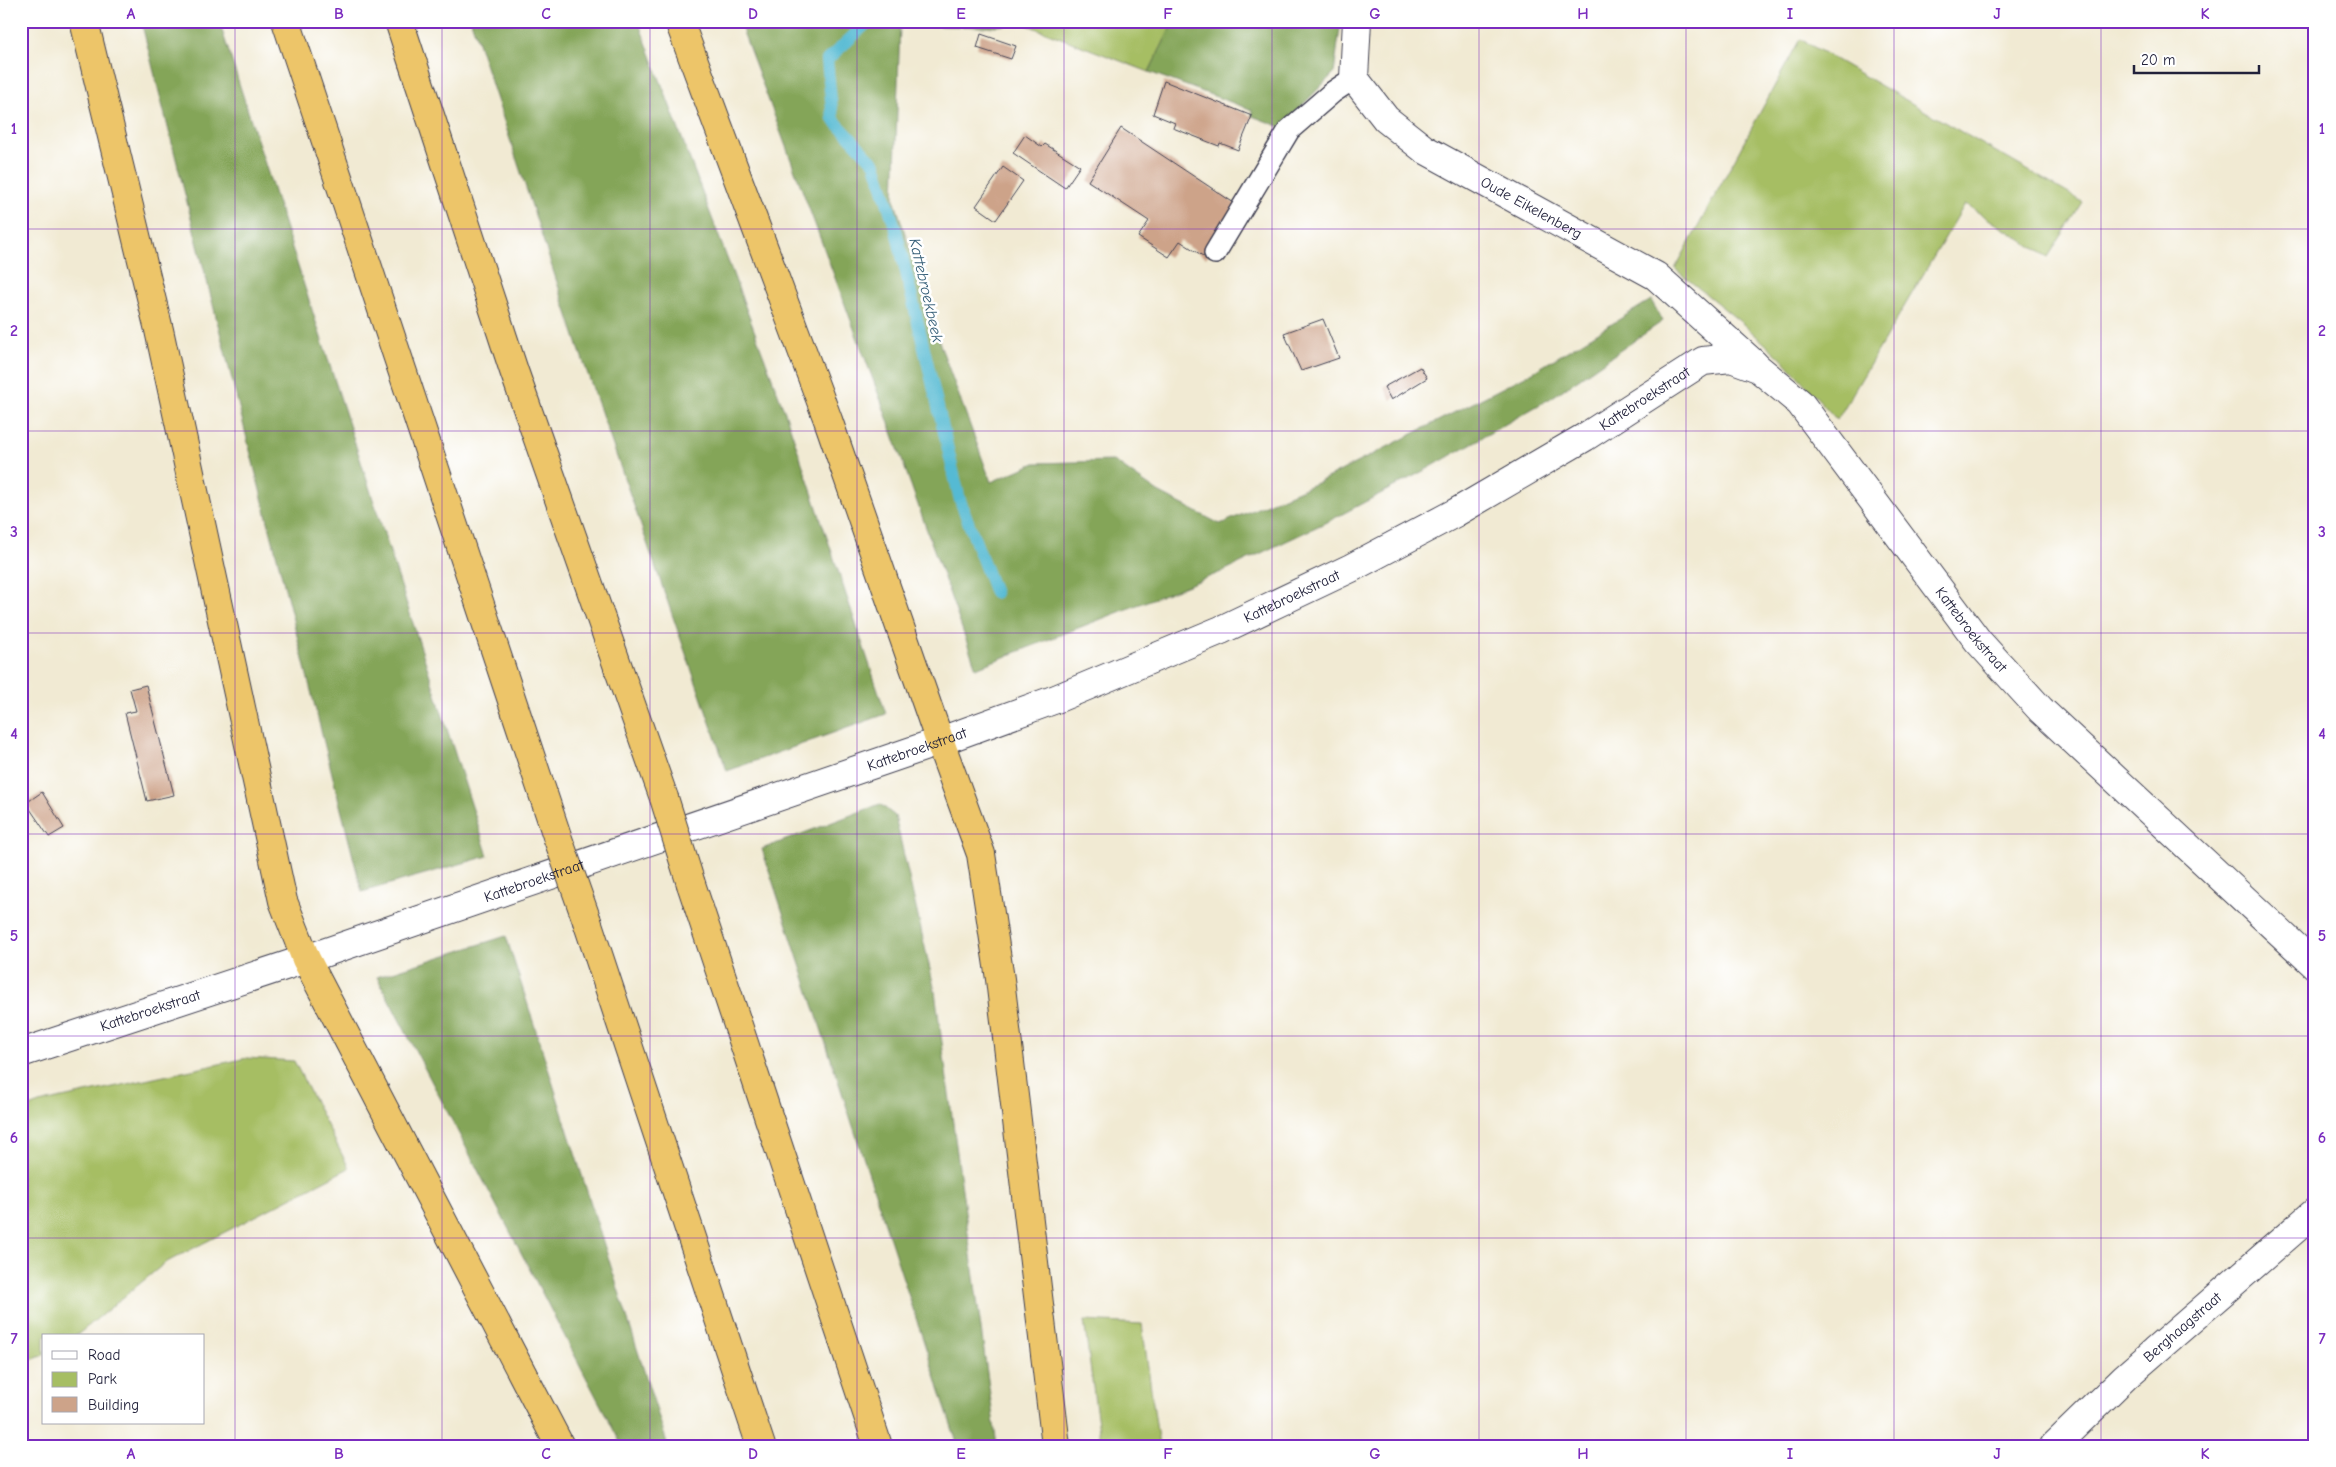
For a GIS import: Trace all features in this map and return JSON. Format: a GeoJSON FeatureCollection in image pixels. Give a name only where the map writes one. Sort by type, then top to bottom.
{"type":"FeatureCollection","features":[{"type":"Feature","properties":{"kind":"highway"},"geometry":{"type":"LineString","coordinates":[[84,21],[159,330],[283,901],[306,959],[560,1446]]}},
{"type":"Feature","properties":{"kind":"highway"},"geometry":{"type":"LineString","coordinates":[[286,21],[557,836],[588,920],[761,1446]]}},
{"type":"Feature","properties":{"kind":"highway"},"geometry":{"type":"LineString","coordinates":[[398,21],[514,371],[664,798],[878,1446]]}},
{"type":"Feature","properties":{"kind":"highway"},"geometry":{"type":"LineString","coordinates":[[679,21],[828,420],[981,854],[1000,979],[1056,1446]]}},
{"type":"Feature","properties":{"kind":"street"},"geometry":{"type":"LineString","coordinates":[[1354,78],[1356,21]]}},
{"type":"Feature","properties":{"kind":"street","name":"Oude Eikelenberg"},"geometry":{"type":"LineString","coordinates":[[1354,78],[1386,119],[1424,149],[1656,276],[1758,368]]}},
{"type":"Feature","properties":{"kind":"street","name":"Kattebroekstraat"},"geometry":{"type":"LineString","coordinates":[[21,1053],[306,959],[940,742],[1056,699],[1221,630],[1351,568],[1455,513],[1585,437],[1703,361],[1731,358],[1758,368],[1800,403],[1978,641],[2040,710],[2315,965]]}},
{"type":"Feature","properties":{"kind":"street","name":"Berghaagstraat"},"geometry":{"type":"LineString","coordinates":[[2054,1446],[2125,1377],[2315,1212]]}},
{"type":"Feature","properties":{"kind":"lane"},"geometry":{"type":"LineString","coordinates":[[1215,253],[1289,130],[1333,92],[1354,78]]}},
{"type":"Feature","properties":{"kind":"green space"},"geometry":{"type":"Polygon","coordinates":[[[141,21],[219,21],[488,856],[362,892],[141,21]]]}},
{"type":"Feature","properties":{"kind":"green space"},"geometry":{"type":"Polygon","coordinates":[[[471,21],[638,21],[786,415],[886,714],[727,771],[579,349],[471,21]]]}},
{"type":"Feature","properties":{"kind":"green space"},"geometry":{"type":"Polygon","coordinates":[[[739,21],[1018,23],[991,27],[900,25],[894,199],[941,347],[991,482],[1035,463],[1114,461],[1158,492],[1220,524],[1319,482],[1533,372],[1651,300],[1663,321],[1551,398],[1429,468],[1333,519],[1219,573],[976,668],[881,401],[739,21]]]}},
{"type":"Feature","properties":{"kind":"green space"},"geometry":{"type":"Polygon","coordinates":[[[1017,21],[1174,21],[1149,72],[1017,21]]]}},
{"type":"Feature","properties":{"kind":"green space"},"geometry":{"type":"Polygon","coordinates":[[[1174,21],[1341,21],[1334,73],[1281,127],[1252,116],[1252,110],[1149,72],[1174,21]]]}},
{"type":"Feature","properties":{"kind":"green space"},"geometry":{"type":"Polygon","coordinates":[[[1800,39],[2083,202],[2048,257],[1965,204],[1837,420],[1785,362],[1743,324],[1675,269],[1800,39]]]}},
{"type":"Feature","properties":{"kind":"green space"},"geometry":{"type":"Polygon","coordinates":[[[880,804],[895,816],[935,991],[997,1446],[958,1446],[762,849],[880,804]]]}},
{"type":"Feature","properties":{"kind":"green space"},"geometry":{"type":"Polygon","coordinates":[[[506,936],[668,1446],[622,1446],[377,977],[506,936]]]}},
{"type":"Feature","properties":{"kind":"green space"},"geometry":{"type":"Polygon","coordinates":[[[247,1058],[294,1061],[349,1168],[165,1263],[78,1334],[42,1334],[42,1356],[21,1364],[21,1110],[39,1103],[247,1058]]]}},
{"type":"Feature","properties":{"kind":"green space"},"geometry":{"type":"Polygon","coordinates":[[[1084,1321],[1142,1324],[1159,1446],[1101,1446],[1084,1321]]]}},
{"type":"Feature","properties":{"kind":"building"},"geometry":{"type":"Polygon","coordinates":[[[981,34],[1016,46],[1011,59],[977,48],[981,34]]]}},
{"type":"Feature","properties":{"kind":"building"},"geometry":{"type":"Polygon","coordinates":[[[1164,81],[1252,116],[1238,150],[1220,143],[1219,146],[1173,128],[1175,123],[1153,114],[1164,81]]]}},
{"type":"Feature","properties":{"kind":"building"},"geometry":{"type":"Polygon","coordinates":[[[1121,128],[1240,207],[1206,258],[1180,241],[1169,257],[1138,237],[1149,221],[1088,181],[1121,128]]]}},
{"type":"Feature","properties":{"kind":"building"},"geometry":{"type":"Polygon","coordinates":[[[1025,135],[1042,147],[1045,144],[1080,166],[1065,188],[1013,153],[1025,135]]]}},
{"type":"Feature","properties":{"kind":"building"},"geometry":{"type":"Polygon","coordinates":[[[1003,167],[1023,181],[996,220],[976,206],[1003,167]]]}},
{"type":"Feature","properties":{"kind":"building"},"geometry":{"type":"Polygon","coordinates":[[[1323,319],[1339,358],[1301,371],[1284,333],[1323,319]]]}},
{"type":"Feature","properties":{"kind":"building"},"geometry":{"type":"Polygon","coordinates":[[[1420,367],[1427,378],[1391,400],[1384,387],[1420,367]]]}},
{"type":"Feature","properties":{"kind":"building"},"geometry":{"type":"Polygon","coordinates":[[[146,685],[174,795],[147,801],[125,713],[136,711],[130,689],[146,685]]]}},
{"type":"Feature","properties":{"kind":"building"},"geometry":{"type":"Polygon","coordinates":[[[42,792],[64,828],[49,837],[26,803],[42,792]]]}},
{"type":"Feature","properties":{"kind":"waterway","name":"Kattebroekbeek"},"geometry":{"type":"LineString","coordinates":[[867,21],[827,60],[833,119],[875,164],[896,230],[960,500],[995,593]]}}]}
